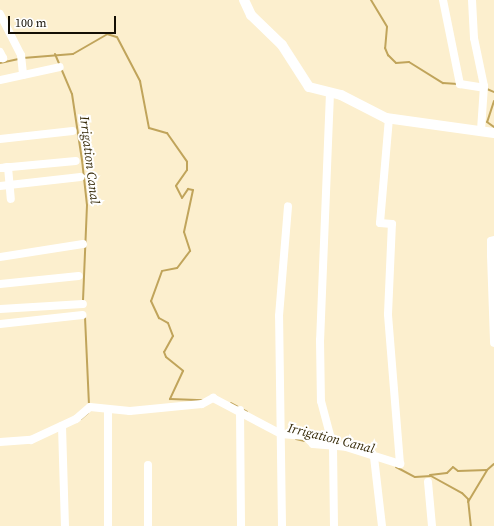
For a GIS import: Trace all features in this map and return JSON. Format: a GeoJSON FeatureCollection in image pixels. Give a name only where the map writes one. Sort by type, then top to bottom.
{"type":"FeatureCollection","features":[{"type":"Feature","properties":{"kind":"street"},"geometry":{"type":"LineString","coordinates":[[244,0],[251,15],[282,45],[304,82],[309,87],[341,95],[389,119],[481,130],[494,133]]}},
{"type":"Feature","properties":{"kind":"street"},"geometry":{"type":"LineString","coordinates":[[444,0],[460,84],[484,88]]}},
{"type":"Feature","properties":{"kind":"street"},"geometry":{"type":"LineString","coordinates":[[472,0],[474,38],[484,88],[481,130]]}},
{"type":"Feature","properties":{"kind":"street"},"geometry":{"type":"LineString","coordinates":[[0,14],[21,55],[23,75]]}},
{"type":"Feature","properties":{"kind":"street"},"geometry":{"type":"LineString","coordinates":[[0,52],[3,58],[0,58]]}},
{"type":"Feature","properties":{"kind":"street"},"geometry":{"type":"LineString","coordinates":[[0,80],[60,67]]}},
{"type":"Feature","properties":{"kind":"street"},"geometry":{"type":"LineString","coordinates":[[330,93],[320,340],[321,401],[332,446],[334,526]]}},
{"type":"Feature","properties":{"kind":"street"},"geometry":{"type":"LineString","coordinates":[[0,442],[31,440],[76,419],[90,407],[130,412],[202,404],[213,398],[240,410],[281,434],[305,436],[313,444],[332,446],[400,464],[388,314],[392,224],[380,224],[389,119]]}},
{"type":"Feature","properties":{"kind":"street"},"geometry":{"type":"LineString","coordinates":[[0,139],[73,131]]}},
{"type":"Feature","properties":{"kind":"street"},"geometry":{"type":"LineString","coordinates":[[11,199],[10,184],[3,168],[76,161]]}},
{"type":"Feature","properties":{"kind":"street"},"geometry":{"type":"LineString","coordinates":[[0,186],[80,177]]}},
{"type":"Feature","properties":{"kind":"street"},"geometry":{"type":"LineString","coordinates":[[282,526],[280,265],[288,206]]}},
{"type":"Feature","properties":{"kind":"street"},"geometry":{"type":"LineString","coordinates":[[494,240],[491,241],[490,255],[494,343]]}},
{"type":"Feature","properties":{"kind":"street"},"geometry":{"type":"LineString","coordinates":[[0,257],[83,244]]}},
{"type":"Feature","properties":{"kind":"street"},"geometry":{"type":"LineString","coordinates":[[0,284],[79,276]]}},
{"type":"Feature","properties":{"kind":"street"},"geometry":{"type":"LineString","coordinates":[[0,309],[83,304]]}},
{"type":"Feature","properties":{"kind":"street"},"geometry":{"type":"LineString","coordinates":[[0,324],[83,316]]}},
{"type":"Feature","properties":{"kind":"street"},"geometry":{"type":"LineString","coordinates":[[108,409],[108,526]]}},
{"type":"Feature","properties":{"kind":"street"},"geometry":{"type":"LineString","coordinates":[[240,410],[241,526]]}},
{"type":"Feature","properties":{"kind":"street"},"geometry":{"type":"LineString","coordinates":[[62,426],[65,526]]}},
{"type":"Feature","properties":{"kind":"street"},"geometry":{"type":"LineString","coordinates":[[374,457],[382,526]]}},
{"type":"Feature","properties":{"kind":"street"},"geometry":{"type":"LineString","coordinates":[[148,465],[148,526]]}},
{"type":"Feature","properties":{"kind":"street"},"geometry":{"type":"LineString","coordinates":[[428,482],[432,526]]}},
{"type":"Feature","properties":{"kind":"waterway"},"geometry":{"type":"LineString","coordinates":[[371,0],[387,27],[385,48],[388,55],[396,63],[409,62],[443,83],[458,84]]}},
{"type":"Feature","properties":{"kind":"waterway","name":"Irrigation Canal"},"geometry":{"type":"LineString","coordinates":[[23,58],[73,54],[107,34],[117,37],[140,81],[149,128],[167,133],[187,162],[187,170],[176,186],[182,198],[188,189],[193,190],[184,232],[190,251],[177,268],[162,271],[151,301],[159,318],[168,323],[173,336],[164,352],[166,357],[183,371],[170,399],[204,400]]}},
{"type":"Feature","properties":{"kind":"waterway","name":"Irrigation Canal"},"geometry":{"type":"LineString","coordinates":[[55,54],[72,94],[82,160],[87,205],[83,301]]}},
{"type":"Feature","properties":{"kind":"waterway","name":"Irrigation Canal"},"geometry":{"type":"LineString","coordinates":[[0,63],[19,59]]}},
{"type":"Feature","properties":{"kind":"waterway"},"geometry":{"type":"LineString","coordinates":[[487,89],[494,92]]}},
{"type":"Feature","properties":{"kind":"waterway"},"geometry":{"type":"LineString","coordinates":[[494,101],[487,122],[494,127]]}},
{"type":"Feature","properties":{"kind":"waterway","name":"Irrigation Canal"},"geometry":{"type":"LineString","coordinates":[[85,317],[89,405]]}},
{"type":"Feature","properties":{"kind":"waterway","name":"Irrigation Canal"},"geometry":{"type":"LineString","coordinates":[[231,403],[247,412]]}},
{"type":"Feature","properties":{"kind":"waterway","name":"Irrigation Canal"},"geometry":{"type":"LineString","coordinates":[[81,419],[88,413]]}},
{"type":"Feature","properties":{"kind":"waterway","name":"Irrigation Canal"},"geometry":{"type":"LineString","coordinates":[[296,439],[305,441]]}},
{"type":"Feature","properties":{"kind":"waterway"},"geometry":{"type":"LineString","coordinates":[[468,502],[487,470],[494,464]]}},
{"type":"Feature","properties":{"kind":"waterway","name":"Irrigation Canal"},"geometry":{"type":"LineString","coordinates":[[396,467],[415,477],[431,476],[462,493],[468,499],[471,526]]}},
{"type":"Feature","properties":{"kind":"waterway"},"geometry":{"type":"LineString","coordinates":[[430,475],[447,473],[453,467],[458,471],[487,470]]}}]}
